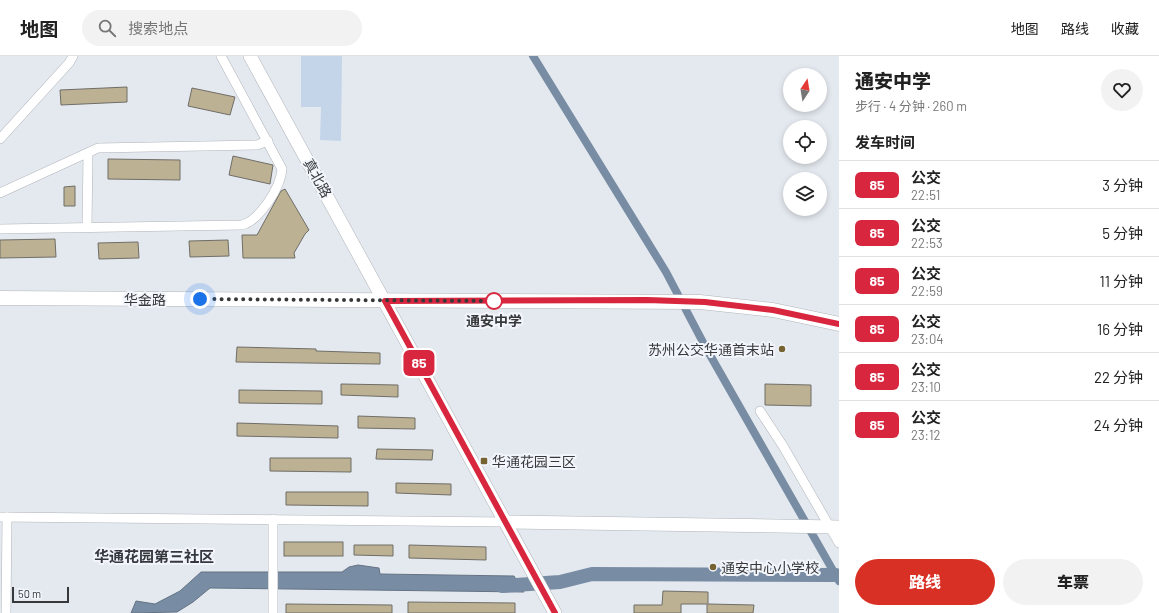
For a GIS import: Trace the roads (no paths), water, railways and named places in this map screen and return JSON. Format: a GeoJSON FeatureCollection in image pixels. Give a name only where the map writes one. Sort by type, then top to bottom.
{"type":"FeatureCollection","features":[{"type":"Feature","properties":{"kind":"main road","name":"华金路"},"geometry":{"type":"LineString","coordinates":[[0,298],[385,301],[663,300],[700,302],[773,310],[839,324]]}},
{"type":"Feature","properties":{"kind":"street"},"geometry":{"type":"LineString","coordinates":[[0,139],[69,63],[73,56]]}},
{"type":"Feature","properties":{"kind":"street"},"geometry":{"type":"LineString","coordinates":[[0,229],[234,225],[250,223],[256,218],[279,186],[282,176],[282,169],[221,56]]}},
{"type":"Feature","properties":{"kind":"street","name":"真北路"},"geometry":{"type":"LineString","coordinates":[[252,57],[555,613]]}},
{"type":"Feature","properties":{"kind":"street"},"geometry":{"type":"LineString","coordinates":[[0,193],[98,148],[257,145],[268,141]]}},
{"type":"Feature","properties":{"kind":"street"},"geometry":{"type":"LineString","coordinates":[[87,227],[88,153]]}},
{"type":"Feature","properties":{"kind":"street"},"geometry":{"type":"LineString","coordinates":[[760,411],[783,446],[828,527],[839,543]]}},
{"type":"Feature","properties":{"kind":"street"},"geometry":{"type":"LineString","coordinates":[[6,613],[4,517],[273,519],[828,527]]}},
{"type":"Feature","properties":{"kind":"street"},"geometry":{"type":"LineString","coordinates":[[273,519],[273,613]]}},
{"type":"Feature","properties":{"kind":"waterway"},"geometry":{"type":"LineString","coordinates":[[533,56],[666,272],[706,348],[839,581]]}},
{"type":"Feature","properties":{"kind":"waterway"},"geometry":{"type":"LineString","coordinates":[[502,586],[560,582],[592,574],[836,575]]}},
{"type":"Feature","properties":{"kind":"place","name":"通安中学"},"geometry":{"type":"Point","coordinates":[494,301]}},
{"type":"Feature","properties":{"kind":"place","name":"苏州公交华通首末站"},"geometry":{"type":"Point","coordinates":[782,349]}},
{"type":"Feature","properties":{"kind":"place","name":"华通花园三区"},"geometry":{"type":"Point","coordinates":[484,461]}},
{"type":"Feature","properties":{"kind":"place","name":"通安中心小学校"},"geometry":{"type":"Point","coordinates":[713,567]}},
{"type":"Feature","properties":{"kind":"district","name":"华通花园第三社区"},"geometry":{"type":"Point","coordinates":[154,556]}}]}
